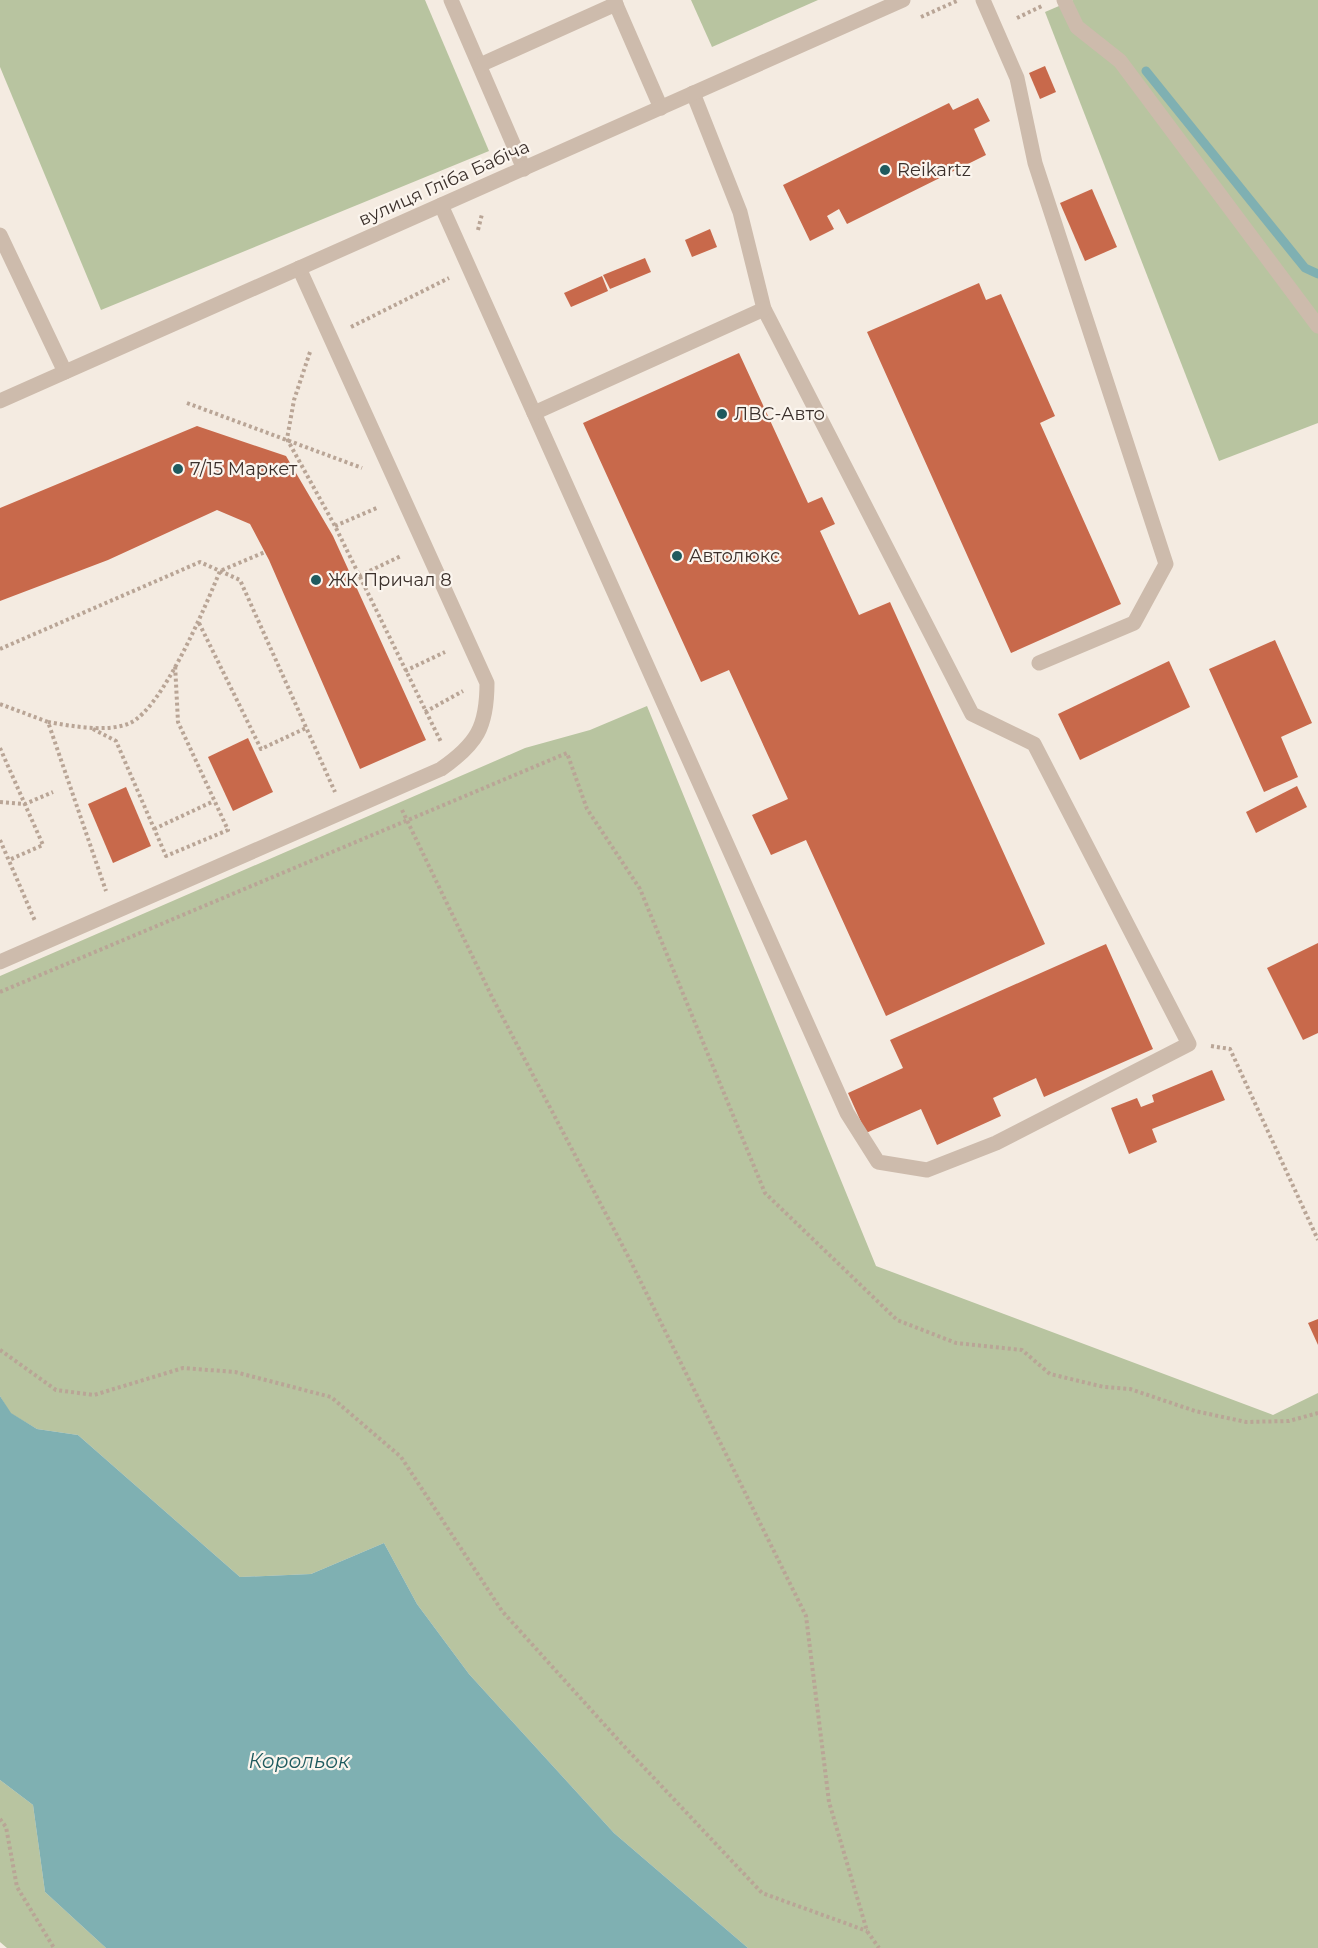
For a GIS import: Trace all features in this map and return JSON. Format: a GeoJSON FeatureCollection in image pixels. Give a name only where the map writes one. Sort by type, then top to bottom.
{"type":"FeatureCollection","features":[{"type":"Feature","properties":{"kind":"street"},"geometry":{"type":"LineString","coordinates":[[451,0],[524,169]]}},
{"type":"Feature","properties":{"kind":"street","name":"вулиця Гліба Бабіча"},"geometry":{"type":"LineString","coordinates":[[0,401],[903,0]]}},
{"type":"Feature","properties":{"kind":"street"},"geometry":{"type":"LineString","coordinates":[[982,0],[1017,78],[1035,163],[1166,564],[1134,623],[1039,663]]}},
{"type":"Feature","properties":{"kind":"street"},"geometry":{"type":"LineString","coordinates":[[1064,0],[1077,27],[1120,61],[1318,326]]}},
{"type":"Feature","properties":{"kind":"street"},"geometry":{"type":"LineString","coordinates":[[480,66],[615,2],[661,108]]}},
{"type":"Feature","properties":{"kind":"street"},"geometry":{"type":"LineString","coordinates":[[441,205],[847,1113],[878,1162],[927,1170],[996,1143],[1189,1044],[1034,744],[972,714],[764,309],[740,212],[693,93]]}},
{"type":"Feature","properties":{"kind":"street"},"geometry":{"type":"LineString","coordinates":[[0,235],[6,261],[65,372]]}},
{"type":"Feature","properties":{"kind":"street"},"geometry":{"type":"LineString","coordinates":[[0,962],[441,769],[466,752],[478,732],[487,707],[487,683],[299,268]]}},
{"type":"Feature","properties":{"kind":"street"},"geometry":{"type":"LineString","coordinates":[[534,412],[764,309]]}},
{"type":"Feature","properties":{"kind":"path"},"geometry":{"type":"LineString","coordinates":[[916,19],[959,0]]}},
{"type":"Feature","properties":{"kind":"path"},"geometry":{"type":"LineString","coordinates":[[995,28],[1046,5]]}},
{"type":"Feature","properties":{"kind":"path"},"geometry":{"type":"LineString","coordinates":[[351,327],[469,268],[483,213]]}},
{"type":"Feature","properties":{"kind":"path"},"geometry":{"type":"LineString","coordinates":[[312,345],[294,400],[287,439],[335,526],[443,747]]}},
{"type":"Feature","properties":{"kind":"path"},"geometry":{"type":"LineString","coordinates":[[187,404],[362,468]]}},
{"type":"Feature","properties":{"kind":"path"},"geometry":{"type":"LineString","coordinates":[[335,526],[379,507]]}},
{"type":"Feature","properties":{"kind":"path"},"geometry":{"type":"LineString","coordinates":[[0,704],[48,722],[93,729],[130,723],[156,701],[198,622],[220,571],[265,552]]}},
{"type":"Feature","properties":{"kind":"path"},"geometry":{"type":"LineString","coordinates":[[359,576],[401,556]]}},
{"type":"Feature","properties":{"kind":"path"},"geometry":{"type":"LineString","coordinates":[[0,649],[200,561],[240,580],[335,793]]}},
{"type":"Feature","properties":{"kind":"path"},"geometry":{"type":"LineString","coordinates":[[198,622],[261,749],[306,728]]}},
{"type":"Feature","properties":{"kind":"path"},"geometry":{"type":"LineString","coordinates":[[405,671],[445,652]]}},
{"type":"Feature","properties":{"kind":"path"},"geometry":{"type":"LineString","coordinates":[[93,729],[116,741],[166,856],[228,830],[178,722],[175,664]]}},
{"type":"Feature","properties":{"kind":"path"},"geometry":{"type":"LineString","coordinates":[[425,712],[463,691]]}},
{"type":"Feature","properties":{"kind":"path"},"geometry":{"type":"LineString","coordinates":[[48,722],[113,913]]}},
{"type":"Feature","properties":{"kind":"path"},"geometry":{"type":"LineString","coordinates":[[0,748],[43,844],[9,860]]}},
{"type":"Feature","properties":{"kind":"path"},"geometry":{"type":"LineString","coordinates":[[0,992],[408,822],[567,753],[587,809],[640,889],[765,1193],[897,1320],[956,1343],[1022,1350],[1050,1374],[1104,1387],[1130,1389],[1195,1411],[1246,1422],[1289,1421],[1318,1413]]}},
{"type":"Feature","properties":{"kind":"path"},"geometry":{"type":"LineString","coordinates":[[392,791],[492,997],[629,1258],[806,1616],[828,1802],[867,1931],[879,1948]]}},
{"type":"Feature","properties":{"kind":"path"},"geometry":{"type":"LineString","coordinates":[[0,802],[26,804],[53,792]]}},
{"type":"Feature","properties":{"kind":"path"},"geometry":{"type":"LineString","coordinates":[[154,829],[214,801]]}},
{"type":"Feature","properties":{"kind":"path"},"geometry":{"type":"LineString","coordinates":[[0,840],[35,921]]}},
{"type":"Feature","properties":{"kind":"path"},"geometry":{"type":"LineString","coordinates":[[1189,1044],[1230,1049],[1318,1240]]}},
{"type":"Feature","properties":{"kind":"path"},"geometry":{"type":"LineString","coordinates":[[0,1350],[56,1390],[94,1395],[183,1368],[235,1371],[332,1397],[401,1457],[502,1611],[621,1743],[762,1893],[867,1931]]}},
{"type":"Feature","properties":{"kind":"path"},"geometry":{"type":"LineString","coordinates":[[0,1819],[6,1827],[17,1887],[54,1948]]}},
{"type":"Feature","properties":{"kind":"green space"},"geometry":{"type":"Polygon","coordinates":[[[0,0],[425,0],[489,151],[101,310],[0,67],[0,0]]]}},
{"type":"Feature","properties":{"kind":"green space"},"geometry":{"type":"Polygon","coordinates":[[[691,0],[818,0],[712,47],[691,0]]]}},
{"type":"Feature","properties":{"kind":"green space"},"geometry":{"type":"Polygon","coordinates":[[[1073,0],[1318,0],[1318,423],[1219,461],[1045,12],[1073,0]]]}},
{"type":"Feature","properties":{"kind":"green space"},"geometry":{"type":"Polygon","coordinates":[[[647,706],[876,1266],[1273,1415],[1318,1393],[1318,1948],[748,1948],[614,1833],[469,1674],[417,1604],[384,1543],[311,1574],[240,1577],[78,1435],[37,1429],[10,1413],[0,1396],[0,976],[525,748],[590,730],[647,706]]]}},
{"type":"Feature","properties":{"kind":"green space"},"geometry":{"type":"Polygon","coordinates":[[[0,1780],[33,1805],[45,1892],[106,1948],[7,1948],[0,1942],[0,1780]]]}},
{"type":"Feature","properties":{"kind":"water","name":"Корольок"},"geometry":{"type":"Polygon","coordinates":[[[0,1396],[11,1413],[37,1429],[78,1435],[240,1577],[311,1574],[384,1543],[417,1604],[469,1674],[614,1833],[748,1948],[106,1948],[45,1892],[33,1805],[0,1780],[0,1396]]]}},
{"type":"Feature","properties":{"kind":"building"},"geometry":{"type":"Polygon","coordinates":[[[1045,66],[1056,92],[1040,99],[1029,73],[1045,66]]]}},
{"type":"Feature","properties":{"kind":"building","name":"Reikartz"},"geometry":{"type":"Polygon","coordinates":[[[978,98],[990,121],[974,129],[986,155],[847,224],[839,209],[827,216],[834,229],[810,241],[783,185],[949,103],[953,110],[978,98]]]}},
{"type":"Feature","properties":{"kind":"building"},"geometry":{"type":"Polygon","coordinates":[[[1092,189],[1117,247],[1085,261],[1060,203],[1092,189]]]}},
{"type":"Feature","properties":{"kind":"building"},"geometry":{"type":"Polygon","coordinates":[[[710,229],[717,247],[692,257],[685,240],[710,229]]]}},
{"type":"Feature","properties":{"kind":"building"},"geometry":{"type":"Polygon","coordinates":[[[645,258],[651,272],[610,289],[603,275],[645,258]]]}},
{"type":"Feature","properties":{"kind":"building"},"geometry":{"type":"Polygon","coordinates":[[[602,276],[608,291],[571,307],[564,293],[602,276]]]}},
{"type":"Feature","properties":{"kind":"building"},"geometry":{"type":"Polygon","coordinates":[[[979,283],[986,300],[1001,294],[1055,416],[1040,423],[1121,604],[1011,653],[867,332],[979,283]]]}},
{"type":"Feature","properties":{"kind":"building"},"geometry":{"type":"Polygon","coordinates":[[[739,353],[808,503],[822,497],[835,524],[820,531],[859,615],[890,602],[1045,944],[886,1016],[806,840],[771,855],[752,815],[788,799],[729,670],[701,682],[583,423],[739,353]]]}},
{"type":"Feature","properties":{"kind":"building","name":"ЖК Причал 8"},"geometry":{"type":"Polygon","coordinates":[[[197,426],[286,456],[333,536],[426,740],[360,769],[269,560],[250,524],[217,510],[108,560],[0,601],[0,508],[197,426]]]}},
{"type":"Feature","properties":{"kind":"building"},"geometry":{"type":"Polygon","coordinates":[[[1275,640],[1312,723],[1281,737],[1298,777],[1264,792],[1209,669],[1275,640]]]}},
{"type":"Feature","properties":{"kind":"building"},"geometry":{"type":"Polygon","coordinates":[[[1169,661],[1190,707],[1080,760],[1058,714],[1169,661]]]}},
{"type":"Feature","properties":{"kind":"building"},"geometry":{"type":"Polygon","coordinates":[[[248,738],[273,792],[233,811],[208,757],[248,738]]]}},
{"type":"Feature","properties":{"kind":"building"},"geometry":{"type":"Polygon","coordinates":[[[1297,786],[1307,807],[1256,833],[1246,812],[1297,786]]]}},
{"type":"Feature","properties":{"kind":"building"},"geometry":{"type":"Polygon","coordinates":[[[126,787],[151,846],[113,863],[88,804],[126,787]]]}},
{"type":"Feature","properties":{"kind":"building"},"geometry":{"type":"Polygon","coordinates":[[[1318,943],[1318,1033],[1303,1040],[1267,968],[1318,943]]]}},
{"type":"Feature","properties":{"kind":"building"},"geometry":{"type":"Polygon","coordinates":[[[1106,944],[1153,1049],[1044,1097],[1036,1078],[993,1098],[1001,1116],[937,1145],[921,1109],[866,1133],[848,1093],[903,1068],[890,1040],[1106,944]]]}},
{"type":"Feature","properties":{"kind":"building"},"geometry":{"type":"Polygon","coordinates":[[[1212,1070],[1225,1100],[1152,1129],[1157,1142],[1129,1154],[1111,1108],[1137,1098],[1141,1107],[1154,1102],[1152,1095],[1212,1070]]]}},
{"type":"Feature","properties":{"kind":"building"},"geometry":{"type":"Polygon","coordinates":[[[1318,1319],[1318,1345],[1308,1323],[1318,1319]]]}},
{"type":"Feature","properties":{"kind":"waterway"},"geometry":{"type":"LineString","coordinates":[[1146,71],[1305,268],[1318,274]]}},
{"type":"Feature","properties":{"kind":"place","name":"Reikartz"},"geometry":{"type":"Point","coordinates":[885,170]}},
{"type":"Feature","properties":{"kind":"place","name":"ЛВС-Авто"},"geometry":{"type":"Point","coordinates":[722,414]}},
{"type":"Feature","properties":{"kind":"place","name":"7/15 Маркет"},"geometry":{"type":"Point","coordinates":[178,469]}},
{"type":"Feature","properties":{"kind":"place","name":"Автолюкс"},"geometry":{"type":"Point","coordinates":[677,556]}},
{"type":"Feature","properties":{"kind":"place","name":"ЖК Причал 8"},"geometry":{"type":"Point","coordinates":[316,580]}}]}
